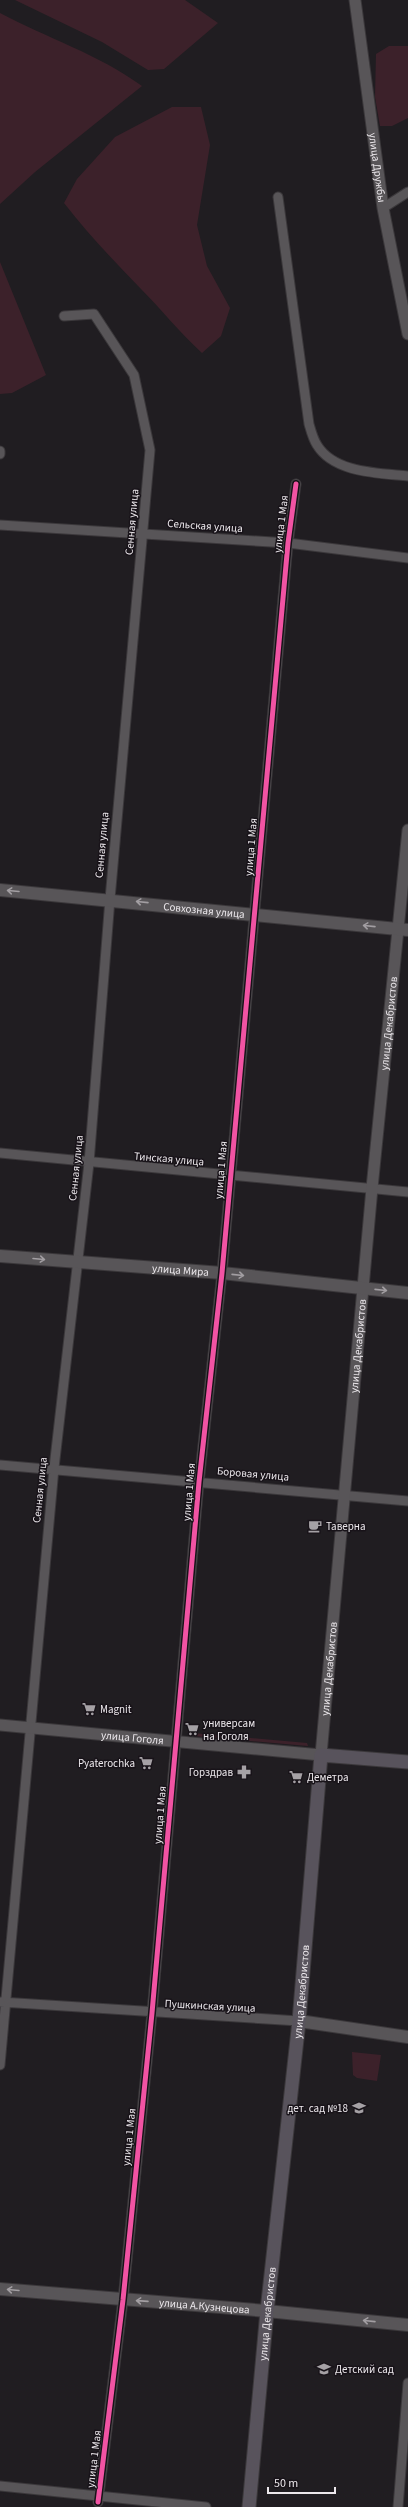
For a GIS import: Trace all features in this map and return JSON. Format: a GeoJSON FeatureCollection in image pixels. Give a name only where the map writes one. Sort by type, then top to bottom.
{"type":"FeatureCollection","features":[{"type":"Feature","properties":{"kind":"main road","name":"Совхозная улица"},"geometry":{"type":"LineString","coordinates":[[0,890],[255,913],[402,930]]}},
{"type":"Feature","properties":{"kind":"main road","name":"улица Мира"},"geometry":{"type":"LineString","coordinates":[[0,1256],[222,1273],[408,1293]]}},
{"type":"Feature","properties":{"kind":"main road","name":"улица Гоголя"},"geometry":{"type":"LineString","coordinates":[[321,1755],[408,1762]]}},
{"type":"Feature","properties":{"kind":"main road","name":"улица Декабристов"},"geometry":{"type":"LineString","coordinates":[[249,2507],[267,2310],[299,2021],[321,1755]]}},
{"type":"Feature","properties":{"kind":"main road","name":"Пушкинская улица"},"geometry":{"type":"LineString","coordinates":[[299,2021],[408,2037]]}},
{"type":"Feature","properties":{"kind":"main road","name":"улица А.Кузнецова"},"geometry":{"type":"LineString","coordinates":[[0,2289],[123,2300],[267,2310],[408,2325]]}},
{"type":"Feature","properties":{"kind":"street","name":"улица Дружбы"},"geometry":{"type":"LineString","coordinates":[[355,0],[383,208],[408,334]]}},
{"type":"Feature","properties":{"kind":"street"},"geometry":{"type":"LineString","coordinates":[[383,208],[408,192]]}},
{"type":"Feature","properties":{"kind":"street"},"geometry":{"type":"LineString","coordinates":[[278,197],[308,416],[316,444],[328,458],[342,466],[408,476]]}},
{"type":"Feature","properties":{"kind":"street","name":"Сенная улица"},"geometry":{"type":"LineString","coordinates":[[0,2065],[3,2002],[54,1468],[89,1163],[110,899],[150,450],[134,375],[94,314],[64,316]]}},
{"type":"Feature","properties":{"kind":"street","name":"улица 1 Мая"},"geometry":{"type":"LineString","coordinates":[[99,2499],[123,2300],[152,2013],[199,1482],[222,1273],[288,543],[296,484]]}},
{"type":"Feature","properties":{"kind":"street","name":"Сельская улица"},"geometry":{"type":"LineString","coordinates":[[0,526],[288,543],[408,558]]}},
{"type":"Feature","properties":{"kind":"street","name":"улица Декабристов"},"geometry":{"type":"LineString","coordinates":[[321,1755],[372,1188],[402,930],[408,830]]}},
{"type":"Feature","properties":{"kind":"street","name":"Тинская улица"},"geometry":{"type":"LineString","coordinates":[[0,1153],[89,1163],[408,1192]]}},
{"type":"Feature","properties":{"kind":"street","name":"Боровая улица"},"geometry":{"type":"LineString","coordinates":[[0,1465],[54,1468],[408,1501]]}},
{"type":"Feature","properties":{"kind":"street","name":"улица Гоголя"},"geometry":{"type":"LineString","coordinates":[[0,1725],[177,1743],[321,1755]]}},
{"type":"Feature","properties":{"kind":"street","name":"Пушкинская улица"},"geometry":{"type":"LineString","coordinates":[[3,2002],[152,2013],[299,2021]]}},
{"type":"Feature","properties":{"kind":"street"},"geometry":{"type":"LineString","coordinates":[[398,2507],[408,2383]]}},
{"type":"Feature","properties":{"kind":"street"},"geometry":{"type":"LineString","coordinates":[[0,2486],[99,2499],[206,2507]]}},
{"type":"Feature","properties":{"kind":"shaded area"},"geometry":{"type":"Polygon","coordinates":[[[15,0],[185,0],[218,23],[164,69],[148,70],[102,42],[15,0]]]}},
{"type":"Feature","properties":{"kind":"shaded area"},"geometry":{"type":"Polygon","coordinates":[[[0,13],[90,55],[142,86],[35,172],[0,204],[0,13]]]}},
{"type":"Feature","properties":{"kind":"shaded area"},"geometry":{"type":"Polygon","coordinates":[[[389,46],[408,46],[408,118],[392,126],[380,126],[375,97],[376,54],[389,46]]]}},
{"type":"Feature","properties":{"kind":"shaded area"},"geometry":{"type":"Polygon","coordinates":[[[172,107],[201,107],[210,145],[197,225],[207,266],[230,308],[221,336],[202,353],[186,338],[101,247],[64,203],[77,179],[115,137],[172,107]]]}},
{"type":"Feature","properties":{"kind":"shaded area"},"geometry":{"type":"Polygon","coordinates":[[[0,262],[46,375],[12,393],[0,394],[0,262]]]}},
{"type":"Feature","properties":{"kind":"shaded area"},"geometry":{"type":"Polygon","coordinates":[[[193,1733],[307,1743],[308,1746],[193,1736],[193,1733]]]}},
{"type":"Feature","properties":{"kind":"shaded area"},"geometry":{"type":"Polygon","coordinates":[[[352,2052],[381,2055],[377,2081],[357,2078],[353,2075],[352,2052]]]}},
{"type":"Feature","properties":{"kind":"cycle path"},"geometry":{"type":"LineString","coordinates":[[98,2502],[123,2300],[152,2013],[199,1482],[222,1273],[288,543],[296,484]]}},
{"type":"Feature","properties":{"kind":"place","name":"Таверна"},"geometry":{"type":"Point","coordinates":[315,1526]}},
{"type":"Feature","properties":{"kind":"place","name":"Magnit"},"geometry":{"type":"Point","coordinates":[89,1709]}},
{"type":"Feature","properties":{"kind":"place","name":"универсам на Гоголя"},"geometry":{"type":"Point","coordinates":[192,1729]}},
{"type":"Feature","properties":{"kind":"place","name":"Pyaterochka"},"geometry":{"type":"Point","coordinates":[146,1763]}},
{"type":"Feature","properties":{"kind":"place","name":"Горздрав"},"geometry":{"type":"Point","coordinates":[244,1772]}},
{"type":"Feature","properties":{"kind":"place","name":"Деметра"},"geometry":{"type":"Point","coordinates":[296,1777]}},
{"type":"Feature","properties":{"kind":"place","name":"дет. сад №18"},"geometry":{"type":"Point","coordinates":[359,2108]}},
{"type":"Feature","properties":{"kind":"place","name":"Детский сад"},"geometry":{"type":"Point","coordinates":[324,2369]}}]}
